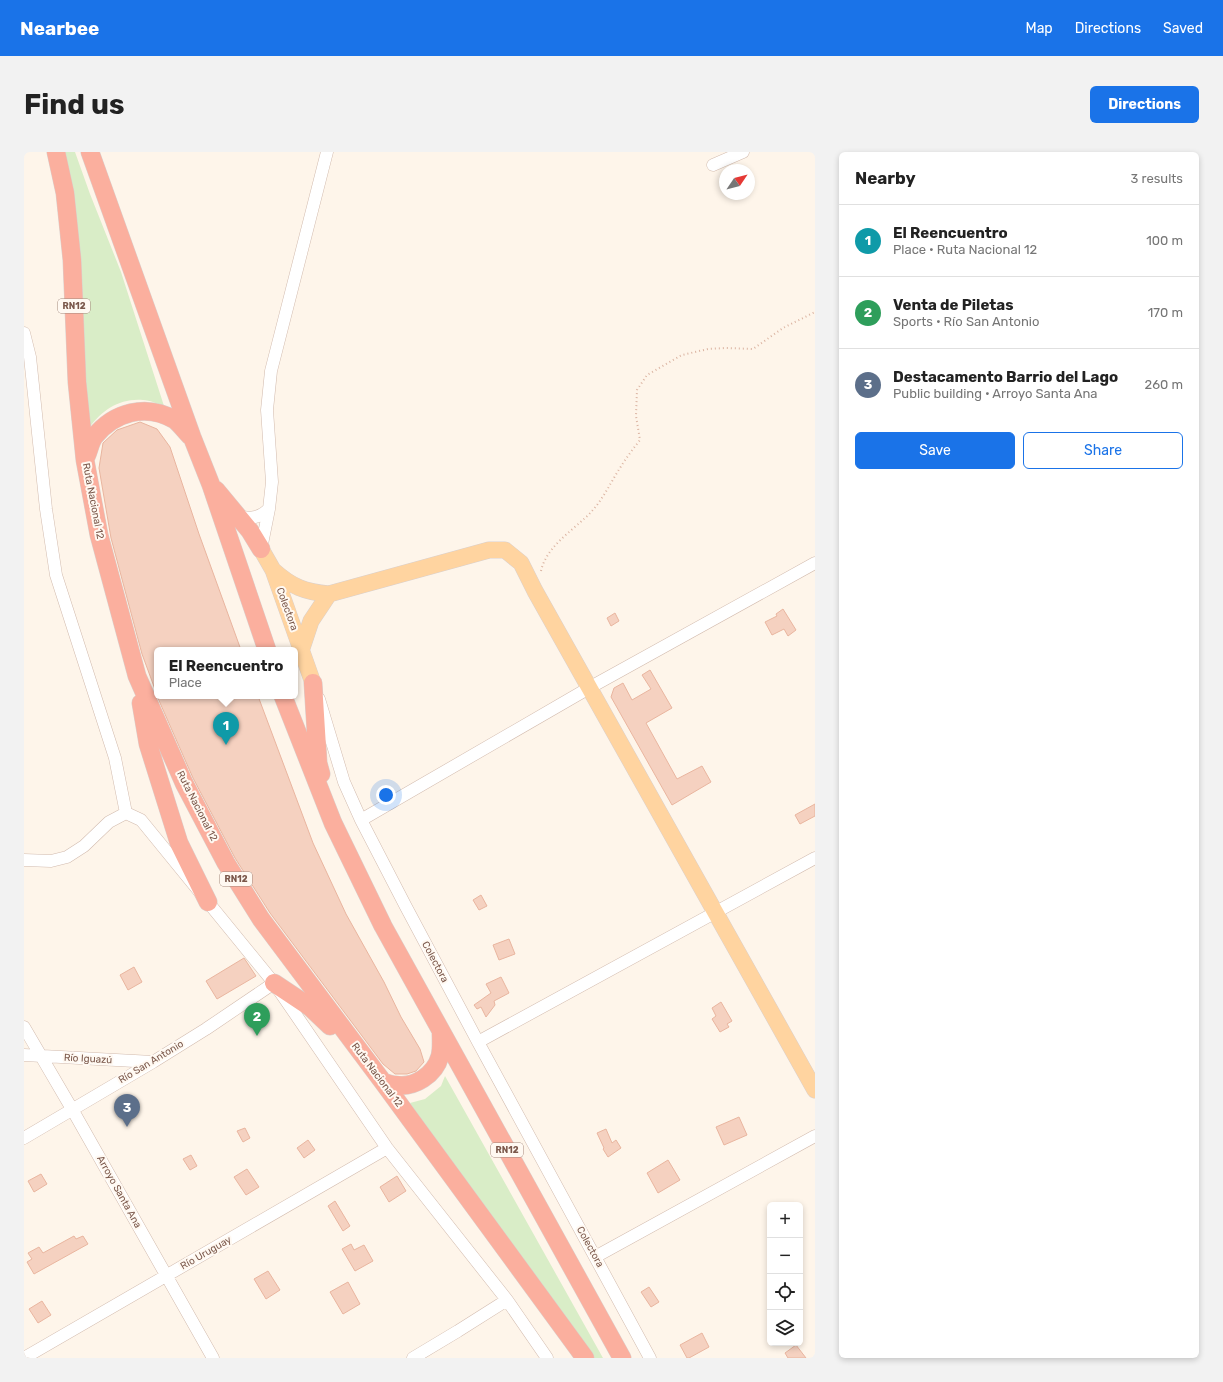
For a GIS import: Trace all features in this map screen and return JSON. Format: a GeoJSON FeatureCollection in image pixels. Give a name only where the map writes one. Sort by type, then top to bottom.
{"type":"FeatureCollection","features":[{"type":"Feature","properties":{"kind":"highway","name":"Ruta Nacional 12"},"geometry":{"type":"LineString","coordinates":[[56,152],[65,193],[72,260],[77,382],[85,460],[99,535],[136,676],[184,783],[226,863],[261,919],[384,1082],[585,1358]]}},
{"type":"Feature","properties":{"kind":"highway"},"geometry":{"type":"LineString","coordinates":[[90,152],[192,437],[211,485],[266,647]]}},
{"type":"Feature","properties":{"kind":"highway"},"geometry":{"type":"LineString","coordinates":[[85,460],[93,438],[109,422],[130,412],[154,412],[175,421],[192,437]]}},
{"type":"Feature","properties":{"kind":"highway"},"geometry":{"type":"LineString","coordinates":[[211,485],[237,514],[261,549]]}},
{"type":"Feature","properties":{"kind":"highway"},"geometry":{"type":"LineString","coordinates":[[136,676],[148,744],[178,843],[208,902]]}},
{"type":"Feature","properties":{"kind":"highway"},"geometry":{"type":"LineString","coordinates":[[314,683],[318,763],[333,823]]}},
{"type":"Feature","properties":{"kind":"highway","name":"RN12"},"geometry":{"type":"LineString","coordinates":[[284,699],[333,823],[383,926],[622,1358]]}},
{"type":"Feature","properties":{"kind":"highway"},"geometry":{"type":"LineString","coordinates":[[274,983],[310,1007],[368,1062]]}},
{"type":"Feature","properties":{"kind":"highway"},"geometry":{"type":"LineString","coordinates":[[384,1082],[397,1086],[410,1085],[423,1079],[433,1070],[439,1058],[441,1031]]}},
{"type":"Feature","properties":{"kind":"main road","name":"Colectora"},"geometry":{"type":"LineString","coordinates":[[261,549],[273,570],[314,683]]}},
{"type":"Feature","properties":{"kind":"main road"},"geometry":{"type":"LineString","coordinates":[[273,570],[285,581],[299,589],[314,593],[329,594],[489,550],[505,550],[521,563],[535,592],[815,1090]]}},
{"type":"Feature","properties":{"kind":"main road"},"geometry":{"type":"LineString","coordinates":[[302,648],[311,621],[329,594]]}},
{"type":"Feature","properties":{"kind":"street"},"geometry":{"type":"LineString","coordinates":[[261,549],[269,509],[272,482],[267,410],[270,372],[326,152]]}},
{"type":"Feature","properties":{"kind":"street"},"geometry":{"type":"LineString","coordinates":[[713,165],[743,152]]}},
{"type":"Feature","properties":{"kind":"street"},"geometry":{"type":"LineString","coordinates":[[24,333],[30,358],[46,509],[56,575],[115,758],[126,813]]}},
{"type":"Feature","properties":{"kind":"street"},"geometry":{"type":"LineString","coordinates":[[237,514],[244,518],[258,517],[269,509]]}},
{"type":"Feature","properties":{"kind":"street"},"geometry":{"type":"LineString","coordinates":[[361,820],[589,688],[815,563]]}},
{"type":"Feature","properties":{"kind":"street","name":"Colectora"},"geometry":{"type":"LineString","coordinates":[[314,683],[329,728],[344,782],[361,820],[404,905],[650,1358]]}},
{"type":"Feature","properties":{"kind":"street"},"geometry":{"type":"LineString","coordinates":[[24,860],[52,861],[67,857],[84,846],[109,822],[126,813]]}},
{"type":"Feature","properties":{"kind":"street"},"geometry":{"type":"LineString","coordinates":[[126,813],[141,820],[274,983],[387,1148],[507,1300],[548,1358]]}},
{"type":"Feature","properties":{"kind":"street"},"geometry":{"type":"LineString","coordinates":[[478,1042],[815,858]]}},
{"type":"Feature","properties":{"kind":"street","name":"Río San Antonio"},"geometry":{"type":"LineString","coordinates":[[24,1138],[153,1062],[206,1029],[274,983]]}},
{"type":"Feature","properties":{"kind":"street","name":"Arroyo Santa Ana"},"geometry":{"type":"LineString","coordinates":[[24,1027],[213,1358]]}},
{"type":"Feature","properties":{"kind":"street","name":"Río Iguazú"},"geometry":{"type":"LineString","coordinates":[[24,1056],[153,1062]]}},
{"type":"Feature","properties":{"kind":"street"},"geometry":{"type":"LineString","coordinates":[[595,1257],[815,1136]]}},
{"type":"Feature","properties":{"kind":"street","name":"Río Uruguay"},"geometry":{"type":"LineString","coordinates":[[24,1358],[387,1148]]}},
{"type":"Feature","properties":{"kind":"street"},"geometry":{"type":"LineString","coordinates":[[413,1358],[507,1300]]}},
{"type":"Feature","properties":{"kind":"path"},"geometry":{"type":"LineString","coordinates":[[535,592],[543,561],[560,541],[587,517],[603,497],[621,466],[640,440],[636,416],[638,390],[647,375],[682,355],[708,349],[753,349],[783,328],[815,312]]}},
{"type":"Feature","properties":{"kind":"green space"},"geometry":{"type":"Polygon","coordinates":[[[61,152],[75,152],[121,272],[164,406],[146,400],[135,400],[119,403],[112,406],[100,416],[89,428],[61,152]]]}},
{"type":"Feature","properties":{"kind":"green space"},"geometry":{"type":"Polygon","coordinates":[[[445,1076],[603,1358],[592,1358],[440,1151],[410,1103],[425,1099],[441,1086],[445,1076]]]}},
{"type":"Feature","properties":{"kind":"building"},"geometry":{"type":"Polygon","coordinates":[[[140,422],[157,429],[170,447],[199,534],[240,647],[154,647],[154,687],[142,654],[111,538],[99,468],[103,443],[117,430],[140,422]]]}},
{"type":"Feature","properties":{"kind":"building"},"geometry":{"type":"Polygon","coordinates":[[[783,609],[796,630],[788,636],[784,629],[772,635],[765,622],[777,616],[776,614],[783,609]]]}},
{"type":"Feature","properties":{"kind":"building"},"geometry":{"type":"Polygon","coordinates":[[[615,613],[619,621],[611,626],[607,618],[615,613]]]}},
{"type":"Feature","properties":{"kind":"building"},"geometry":{"type":"Polygon","coordinates":[[[650,670],[672,708],[646,723],[677,779],[702,766],[711,782],[672,805],[611,697],[614,688],[623,683],[632,700],[651,689],[642,675],[650,670]]]}},
{"type":"Feature","properties":{"kind":"building"},"geometry":{"type":"Polygon","coordinates":[[[158,699],[259,699],[313,843],[346,914],[384,982],[401,1017],[420,1049],[424,1062],[416,1071],[407,1074],[395,1074],[383,1064],[270,913],[235,858],[193,778],[158,699]]]}},
{"type":"Feature","properties":{"kind":"building"},"geometry":{"type":"Polygon","coordinates":[[[815,804],[815,816],[800,824],[795,815],[815,804]]]}},
{"type":"Feature","properties":{"kind":"building"},"geometry":{"type":"Polygon","coordinates":[[[481,895],[487,906],[479,910],[473,900],[481,895]]]}},
{"type":"Feature","properties":{"kind":"building"},"geometry":{"type":"Polygon","coordinates":[[[509,939],[515,954],[499,960],[493,945],[509,939]]]}},
{"type":"Feature","properties":{"kind":"building"},"geometry":{"type":"Polygon","coordinates":[[[244,958],[256,976],[217,999],[206,981],[244,958]]]}},
{"type":"Feature","properties":{"kind":"building"},"geometry":{"type":"Polygon","coordinates":[[[134,967],[142,982],[128,990],[120,975],[134,967]]]}},
{"type":"Feature","properties":{"kind":"building"},"geometry":{"type":"Polygon","coordinates":[[[501,977],[509,993],[494,1001],[495,1005],[486,1017],[481,1007],[477,1009],[474,1005],[491,993],[486,984],[501,977]]]}},
{"type":"Feature","properties":{"kind":"building"},"geometry":{"type":"Polygon","coordinates":[[[721,1002],[732,1021],[727,1024],[729,1027],[720,1032],[712,1019],[716,1016],[712,1008],[721,1002]]]}},
{"type":"Feature","properties":{"kind":"building"},"geometry":{"type":"Polygon","coordinates":[[[739,1117],[747,1135],[724,1145],[716,1127],[739,1117]]]}},
{"type":"Feature","properties":{"kind":"building"},"geometry":{"type":"Polygon","coordinates":[[[245,1128],[250,1138],[243,1142],[237,1131],[245,1128]]]}},
{"type":"Feature","properties":{"kind":"building"},"geometry":{"type":"Polygon","coordinates":[[[606,1129],[612,1143],[616,1140],[621,1148],[608,1157],[603,1149],[604,1148],[597,1133],[606,1129]]]}},
{"type":"Feature","properties":{"kind":"building"},"geometry":{"type":"Polygon","coordinates":[[[308,1140],[315,1150],[304,1158],[297,1148],[308,1140]]]}},
{"type":"Feature","properties":{"kind":"building"},"geometry":{"type":"Polygon","coordinates":[[[191,1155],[197,1166],[190,1170],[183,1159],[191,1155]]]}},
{"type":"Feature","properties":{"kind":"building"},"geometry":{"type":"Polygon","coordinates":[[[668,1160],[680,1180],[658,1193],[647,1173],[668,1160]]]}},
{"type":"Feature","properties":{"kind":"building"},"geometry":{"type":"Polygon","coordinates":[[[247,1169],[259,1187],[246,1195],[234,1177],[247,1169]]]}},
{"type":"Feature","properties":{"kind":"building"},"geometry":{"type":"Polygon","coordinates":[[[41,1174],[47,1184],[34,1192],[28,1181],[41,1174]]]}},
{"type":"Feature","properties":{"kind":"building"},"geometry":{"type":"Polygon","coordinates":[[[397,1176],[406,1191],[389,1202],[380,1187],[397,1176]]]}},
{"type":"Feature","properties":{"kind":"building"},"geometry":{"type":"Polygon","coordinates":[[[335,1201],[350,1226],[343,1231],[328,1206],[335,1201]]]}},
{"type":"Feature","properties":{"kind":"building"},"geometry":{"type":"Polygon","coordinates":[[[74,1236],[76,1239],[83,1236],[88,1244],[34,1274],[27,1262],[32,1259],[28,1253],[39,1247],[43,1253],[74,1236]]]}},
{"type":"Feature","properties":{"kind":"building"},"geometry":{"type":"Polygon","coordinates":[[[351,1244],[354,1250],[364,1245],[373,1261],[355,1271],[342,1249],[351,1244]]]}},
{"type":"Feature","properties":{"kind":"building"},"geometry":{"type":"Polygon","coordinates":[[[268,1271],[280,1290],[266,1299],[254,1279],[268,1271]]]}},
{"type":"Feature","properties":{"kind":"building"},"geometry":{"type":"Polygon","coordinates":[[[348,1282],[360,1304],[343,1314],[330,1292],[348,1282]]]}},
{"type":"Feature","properties":{"kind":"building"},"geometry":{"type":"Polygon","coordinates":[[[649,1287],[659,1302],[651,1307],[641,1292],[649,1287]]]}},
{"type":"Feature","properties":{"kind":"building"},"geometry":{"type":"Polygon","coordinates":[[[42,1301],[51,1315],[38,1323],[29,1309],[42,1301]]]}},
{"type":"Feature","properties":{"kind":"building"},"geometry":{"type":"Polygon","coordinates":[[[702,1333],[709,1347],[687,1358],[680,1345],[702,1333]]]}},
{"type":"Feature","properties":{"kind":"building"},"geometry":{"type":"Polygon","coordinates":[[[797,1346],[806,1358],[788,1358],[785,1353],[797,1346]]]}},
{"type":"Feature","properties":{"kind":"place","name":"El Reencuentro"},"geometry":{"type":"Point","coordinates":[226,745]}},
{"type":"Feature","properties":{"kind":"place","name":"Venta de Piletas"},"geometry":{"type":"Point","coordinates":[257,1036]}},
{"type":"Feature","properties":{"kind":"place","name":"Destacamento Barrio del Lago"},"geometry":{"type":"Point","coordinates":[127,1127]}}]}
